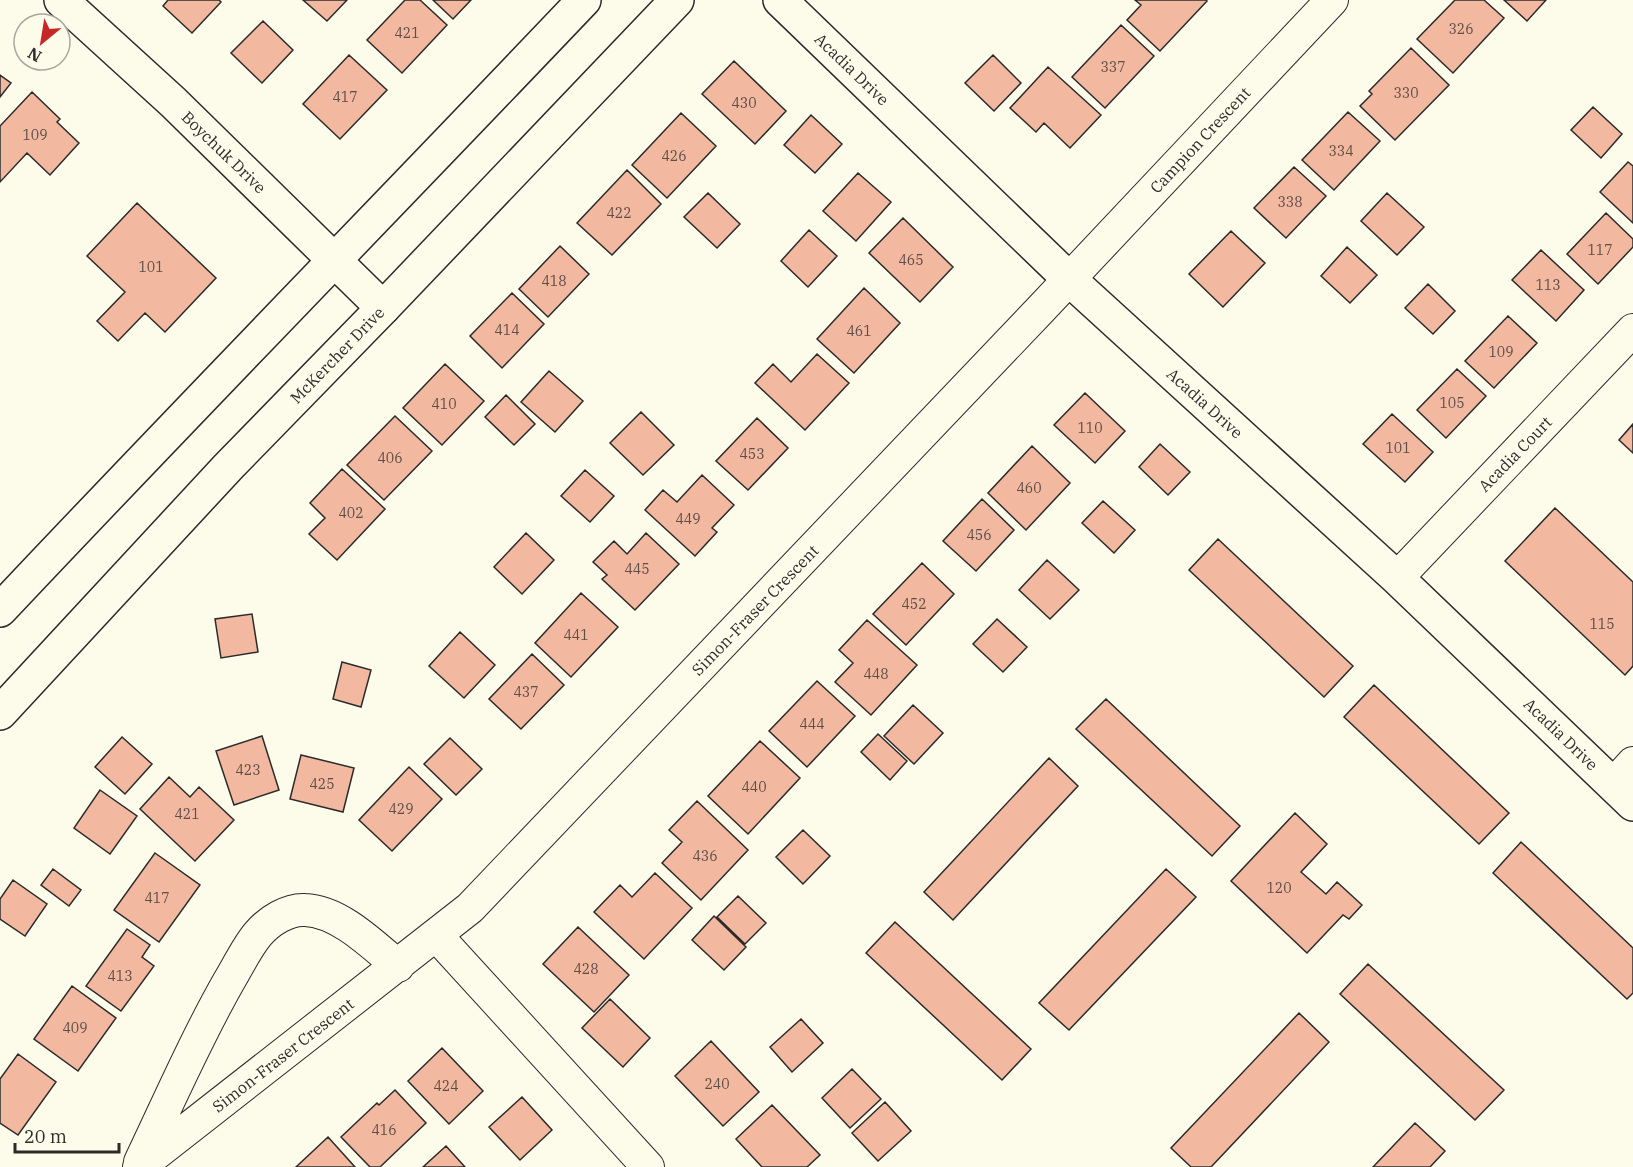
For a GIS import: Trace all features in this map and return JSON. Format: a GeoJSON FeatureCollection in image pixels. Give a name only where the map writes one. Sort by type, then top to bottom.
{"type":"FeatureCollection","features":[{"type":"Feature","properties":{"kind":"main road","name":"Boychuk Drive"},"geometry":{"type":"LineString","coordinates":[[60,0],[173,102],[383,308]]}},
{"type":"Feature","properties":{"kind":"main road"},"geometry":{"type":"LineString","coordinates":[[0,610],[584,0]]}},
{"type":"Feature","properties":{"kind":"main road","name":"McKercher Drive"},"geometry":{"type":"LineString","coordinates":[[0,713],[228,467],[677,0]]}},
{"type":"Feature","properties":{"kind":"main road","name":"Acadia Drive"},"geometry":{"type":"LineString","coordinates":[[780,0],[1069,279],[1626,784]]}},
{"type":"Feature","properties":{"kind":"street","name":"Campion Crescent"},"geometry":{"type":"LineString","coordinates":[[1069,279],[1332,0]]}},
{"type":"Feature","properties":{"kind":"street","name":"Simon-Fraser Crescent"},"geometry":{"type":"LineString","coordinates":[[138,1167],[470,908],[1069,279]]}},
{"type":"Feature","properties":{"kind":"street","name":"Acadia Court"},"geometry":{"type":"LineString","coordinates":[[1397,578],[1633,330]]}},
{"type":"Feature","properties":{"kind":"street","name":"Simon-Fraser Crescent"},"geometry":{"type":"LineString","coordinates":[[138,1167],[216,1004],[257,935],[270,923],[294,910],[322,912],[365,937],[398,966]]}},
{"type":"Feature","properties":{"kind":"street"},"geometry":{"type":"LineString","coordinates":[[436,935],[648,1167]]}},
{"type":"Feature","properties":{"kind":"building"},"geometry":{"type":"Polygon","coordinates":[[[168,0],[219,0],[221,2],[192,33],[163,6],[168,0]]]}},
{"type":"Feature","properties":{"kind":"building"},"geometry":{"type":"Polygon","coordinates":[[[303,0],[347,0],[327,21],[303,0]]]}},
{"type":"Feature","properties":{"kind":"building"},"geometry":{"type":"Polygon","coordinates":[[[405,0],[420,0],[447,25],[402,73],[367,40],[405,0]]]}},
{"type":"Feature","properties":{"kind":"building"},"geometry":{"type":"Polygon","coordinates":[[[433,0],[471,0],[453,19],[433,0]]]}},
{"type":"Feature","properties":{"kind":"building"},"geometry":{"type":"Polygon","coordinates":[[[1135,0],[1207,1],[1160,51],[1127,20],[1141,5],[1135,0]]]}},
{"type":"Feature","properties":{"kind":"building"},"geometry":{"type":"Polygon","coordinates":[[[1455,0],[1484,0],[1504,18],[1453,73],[1417,39],[1455,0]]]}},
{"type":"Feature","properties":{"kind":"building"},"geometry":{"type":"Polygon","coordinates":[[[1504,0],[1546,0],[1527,21],[1504,0]]]}},
{"type":"Feature","properties":{"kind":"building"},"geometry":{"type":"Polygon","coordinates":[[[263,21],[293,50],[262,83],[231,53],[263,21]]]}},
{"type":"Feature","properties":{"kind":"building"},"geometry":{"type":"Polygon","coordinates":[[[1121,25],[1154,56],[1105,108],[1072,77],[1121,25]]]}},
{"type":"Feature","properties":{"kind":"building"},"geometry":{"type":"Polygon","coordinates":[[[1411,48],[1449,85],[1395,140],[1360,106],[1372,94],[1369,91],[1411,48]]]}},
{"type":"Feature","properties":{"kind":"building"},"geometry":{"type":"Polygon","coordinates":[[[349,55],[387,90],[340,139],[303,104],[349,55]]]}},
{"type":"Feature","properties":{"kind":"building"},"geometry":{"type":"Polygon","coordinates":[[[993,55],[1021,83],[994,111],[965,83],[993,55]]]}},
{"type":"Feature","properties":{"kind":"building"},"geometry":{"type":"Polygon","coordinates":[[[734,61],[786,111],[755,144],[702,94],[734,61]]]}},
{"type":"Feature","properties":{"kind":"building"},"geometry":{"type":"Polygon","coordinates":[[[1048,67],[1101,115],[1070,148],[1044,123],[1036,132],[1010,108],[1048,67]]]}},
{"type":"Feature","properties":{"kind":"building"},"geometry":{"type":"Polygon","coordinates":[[[0,75],[11,83],[0,97],[0,75]]]}},
{"type":"Feature","properties":{"kind":"building"},"geometry":{"type":"Polygon","coordinates":[[[32,92],[60,119],[57,122],[79,143],[50,175],[27,153],[0,182],[0,126],[32,92]]]}},
{"type":"Feature","properties":{"kind":"building"},"geometry":{"type":"Polygon","coordinates":[[[1593,107],[1622,134],[1601,158],[1571,130],[1593,107]]]}},
{"type":"Feature","properties":{"kind":"building"},"geometry":{"type":"Polygon","coordinates":[[[1348,112],[1380,141],[1334,190],[1302,160],[1348,112]]]}},
{"type":"Feature","properties":{"kind":"building"},"geometry":{"type":"Polygon","coordinates":[[[681,113],[716,146],[667,198],[632,165],[681,113]]]}},
{"type":"Feature","properties":{"kind":"building"},"geometry":{"type":"Polygon","coordinates":[[[811,115],[842,144],[815,173],[784,145],[811,115]]]}},
{"type":"Feature","properties":{"kind":"building"},"geometry":{"type":"Polygon","coordinates":[[[1628,162],[1633,166],[1633,223],[1600,192],[1628,162]]]}},
{"type":"Feature","properties":{"kind":"building"},"geometry":{"type":"Polygon","coordinates":[[[1294,167],[1326,196],[1286,238],[1254,208],[1294,167]]]}},
{"type":"Feature","properties":{"kind":"building"},"geometry":{"type":"Polygon","coordinates":[[[627,170],[661,204],[612,255],[577,223],[627,170]]]}},
{"type":"Feature","properties":{"kind":"building"},"geometry":{"type":"Polygon","coordinates":[[[858,173],[891,202],[856,241],[823,211],[858,173]]]}},
{"type":"Feature","properties":{"kind":"building"},"geometry":{"type":"Polygon","coordinates":[[[708,193],[740,224],[717,248],[684,217],[708,193]]]}},
{"type":"Feature","properties":{"kind":"building"},"geometry":{"type":"Polygon","coordinates":[[[1387,193],[1424,227],[1397,255],[1361,221],[1387,193]]]}},
{"type":"Feature","properties":{"kind":"building"},"geometry":{"type":"Polygon","coordinates":[[[137,203],[216,278],[165,332],[145,313],[118,341],[97,321],[125,292],[87,256],[137,203]]]}},
{"type":"Feature","properties":{"kind":"building"},"geometry":{"type":"Polygon","coordinates":[[[1606,213],[1633,239],[1633,247],[1598,284],[1567,254],[1606,213]]]}},
{"type":"Feature","properties":{"kind":"building"},"geometry":{"type":"Polygon","coordinates":[[[903,218],[953,267],[920,302],[869,253],[903,218]]]}},
{"type":"Feature","properties":{"kind":"building"},"geometry":{"type":"Polygon","coordinates":[[[809,230],[837,256],[808,287],[781,261],[809,230]]]}},
{"type":"Feature","properties":{"kind":"building"},"geometry":{"type":"Polygon","coordinates":[[[1231,231],[1265,263],[1223,307],[1189,274],[1231,231]]]}},
{"type":"Feature","properties":{"kind":"building"},"geometry":{"type":"Polygon","coordinates":[[[560,246],[589,274],[548,317],[519,289],[560,246]]]}},
{"type":"Feature","properties":{"kind":"building"},"geometry":{"type":"Polygon","coordinates":[[[1347,247],[1377,275],[1350,303],[1321,276],[1347,247]]]}},
{"type":"Feature","properties":{"kind":"building"},"geometry":{"type":"Polygon","coordinates":[[[1541,250],[1584,290],[1556,321],[1512,280],[1541,250]]]}},
{"type":"Feature","properties":{"kind":"building"},"geometry":{"type":"Polygon","coordinates":[[[1428,284],[1455,311],[1433,334],[1405,308],[1428,284]]]}},
{"type":"Feature","properties":{"kind":"building"},"geometry":{"type":"Polygon","coordinates":[[[864,288],[900,323],[854,373],[817,339],[864,288]]]}},
{"type":"Feature","properties":{"kind":"building"},"geometry":{"type":"Polygon","coordinates":[[[512,293],[544,324],[502,368],[470,336],[512,293]]]}},
{"type":"Feature","properties":{"kind":"building"},"geometry":{"type":"Polygon","coordinates":[[[1508,316],[1537,343],[1494,388],[1465,361],[1508,316]]]}},
{"type":"Feature","properties":{"kind":"building"},"geometry":{"type":"Polygon","coordinates":[[[817,354],[849,383],[805,430],[755,383],[773,364],[791,382],[817,354]]]}},
{"type":"Feature","properties":{"kind":"building"},"geometry":{"type":"Polygon","coordinates":[[[445,364],[484,401],[442,445],[403,408],[445,364]]]}},
{"type":"Feature","properties":{"kind":"building"},"geometry":{"type":"Polygon","coordinates":[[[1457,369],[1486,396],[1446,438],[1417,410],[1457,369]]]}},
{"type":"Feature","properties":{"kind":"building"},"geometry":{"type":"Polygon","coordinates":[[[549,371],[583,401],[555,432],[521,402],[549,371]]]}},
{"type":"Feature","properties":{"kind":"building"},"geometry":{"type":"Polygon","coordinates":[[[1085,393],[1125,431],[1095,463],[1054,425],[1085,393]]]}},
{"type":"Feature","properties":{"kind":"building"},"geometry":{"type":"Polygon","coordinates":[[[506,395],[535,424],[514,445],[485,417],[506,395]]]}},
{"type":"Feature","properties":{"kind":"building"},"geometry":{"type":"Polygon","coordinates":[[[641,412],[674,445],[643,475],[610,443],[641,412]]]}},
{"type":"Feature","properties":{"kind":"building"},"geometry":{"type":"Polygon","coordinates":[[[1392,414],[1433,452],[1405,482],[1363,444],[1392,414]]]}},
{"type":"Feature","properties":{"kind":"building"},"geometry":{"type":"Polygon","coordinates":[[[395,416],[432,451],[384,500],[347,465],[395,416]]]}},
{"type":"Feature","properties":{"kind":"building"},"geometry":{"type":"Polygon","coordinates":[[[757,418],[788,448],[748,490],[716,461],[757,418]]]}},
{"type":"Feature","properties":{"kind":"building"},"geometry":{"type":"Polygon","coordinates":[[[1633,424],[1633,453],[1619,440],[1633,424]]]}},
{"type":"Feature","properties":{"kind":"building"},"geometry":{"type":"Polygon","coordinates":[[[1160,444],[1190,472],[1168,495],[1139,467],[1160,444]]]}},
{"type":"Feature","properties":{"kind":"building"},"geometry":{"type":"Polygon","coordinates":[[[1032,446],[1070,483],[1026,530],[988,493],[1032,446]]]}},
{"type":"Feature","properties":{"kind":"building"},"geometry":{"type":"Polygon","coordinates":[[[342,469],[385,509],[337,560],[309,534],[325,518],[310,503],[342,469]]]}},
{"type":"Feature","properties":{"kind":"building"},"geometry":{"type":"Polygon","coordinates":[[[585,470],[614,496],[590,522],[561,496],[585,470]]]}},
{"type":"Feature","properties":{"kind":"building"},"geometry":{"type":"Polygon","coordinates":[[[702,475],[734,505],[712,528],[717,532],[695,556],[645,510],[663,490],[677,502],[702,475]]]}},
{"type":"Feature","properties":{"kind":"building"},"geometry":{"type":"Polygon","coordinates":[[[982,499],[1014,530],[976,571],[943,541],[982,499]]]}},
{"type":"Feature","properties":{"kind":"building"},"geometry":{"type":"Polygon","coordinates":[[[1103,501],[1135,530],[1114,553],[1082,523],[1103,501]]]}},
{"type":"Feature","properties":{"kind":"building"},"geometry":{"type":"Polygon","coordinates":[[[1555,508],[1633,582],[1633,666],[1625,675],[1505,561],[1555,508]]]}},
{"type":"Feature","properties":{"kind":"building"},"geometry":{"type":"Polygon","coordinates":[[[526,533],[554,560],[522,594],[494,567],[526,533]]]}},
{"type":"Feature","properties":{"kind":"building"},"geometry":{"type":"Polygon","coordinates":[[[646,533],[679,564],[635,610],[602,579],[607,575],[593,562],[614,541],[627,554],[646,533]]]}},
{"type":"Feature","properties":{"kind":"building"},"geometry":{"type":"Polygon","coordinates":[[[1218,539],[1353,666],[1324,697],[1189,570],[1218,539]]]}},
{"type":"Feature","properties":{"kind":"building"},"geometry":{"type":"Polygon","coordinates":[[[1047,560],[1079,590],[1050,619],[1019,590],[1047,560]]]}},
{"type":"Feature","properties":{"kind":"building"},"geometry":{"type":"Polygon","coordinates":[[[922,563],[954,594],[906,645],[873,614],[922,563]]]}},
{"type":"Feature","properties":{"kind":"building"},"geometry":{"type":"Polygon","coordinates":[[[581,593],[618,627],[571,677],[535,643],[581,593]]]}},
{"type":"Feature","properties":{"kind":"building"},"geometry":{"type":"Polygon","coordinates":[[[252,614],[258,652],[221,658],[215,619],[252,614]]]}},
{"type":"Feature","properties":{"kind":"building"},"geometry":{"type":"Polygon","coordinates":[[[997,619],[1027,647],[1003,672],[973,644],[997,619]]]}},
{"type":"Feature","properties":{"kind":"building"},"geometry":{"type":"Polygon","coordinates":[[[867,620],[917,665],[871,715],[835,682],[853,663],[839,650],[867,620]]]}},
{"type":"Feature","properties":{"kind":"building"},"geometry":{"type":"Polygon","coordinates":[[[460,632],[495,665],[464,698],[429,666],[460,632]]]}},
{"type":"Feature","properties":{"kind":"building"},"geometry":{"type":"Polygon","coordinates":[[[532,654],[564,685],[521,729],[489,699],[532,654]]]}},
{"type":"Feature","properties":{"kind":"building"},"geometry":{"type":"Polygon","coordinates":[[[342,662],[371,670],[361,707],[333,699],[342,662]]]}},
{"type":"Feature","properties":{"kind":"building"},"geometry":{"type":"Polygon","coordinates":[[[817,681],[855,716],[807,767],[769,731],[817,681]]]}},
{"type":"Feature","properties":{"kind":"building"},"geometry":{"type":"Polygon","coordinates":[[[1374,685],[1509,813],[1479,844],[1344,717],[1374,685]]]}},
{"type":"Feature","properties":{"kind":"building"},"geometry":{"type":"Polygon","coordinates":[[[1106,699],[1240,826],[1212,856],[1076,729],[1106,699]]]}},
{"type":"Feature","properties":{"kind":"building"},"geometry":{"type":"Polygon","coordinates":[[[913,705],[943,733],[914,764],[884,736],[913,705]]]}},
{"type":"Feature","properties":{"kind":"building"},"geometry":{"type":"Polygon","coordinates":[[[878,734],[907,761],[890,780],[861,752],[878,734]]]}},
{"type":"Feature","properties":{"kind":"building"},"geometry":{"type":"Polygon","coordinates":[[[262,736],[279,790],[234,805],[216,751],[262,736]]]}},
{"type":"Feature","properties":{"kind":"building"},"geometry":{"type":"Polygon","coordinates":[[[122,737],[152,764],[125,794],[95,767],[122,737]]]}},
{"type":"Feature","properties":{"kind":"building"},"geometry":{"type":"Polygon","coordinates":[[[450,738],[482,769],[456,795],[424,764],[450,738]]]}},
{"type":"Feature","properties":{"kind":"building"},"geometry":{"type":"Polygon","coordinates":[[[760,741],[800,778],[748,834],[708,796],[760,741]]]}},
{"type":"Feature","properties":{"kind":"building"},"geometry":{"type":"Polygon","coordinates":[[[301,755],[354,768],[343,812],[290,799],[301,755]]]}},
{"type":"Feature","properties":{"kind":"building"},"geometry":{"type":"Polygon","coordinates":[[[1049,758],[1078,786],[953,920],[924,892],[1049,758]]]}},
{"type":"Feature","properties":{"kind":"building"},"geometry":{"type":"Polygon","coordinates":[[[409,767],[442,799],[392,851],[359,820],[409,767]]]}},
{"type":"Feature","properties":{"kind":"building"},"geometry":{"type":"Polygon","coordinates":[[[169,777],[190,797],[199,787],[234,820],[195,861],[140,809],[169,777]]]}},
{"type":"Feature","properties":{"kind":"building"},"geometry":{"type":"Polygon","coordinates":[[[100,790],[137,816],[110,854],[74,828],[100,790]]]}},
{"type":"Feature","properties":{"kind":"building"},"geometry":{"type":"Polygon","coordinates":[[[697,801],[748,850],[701,900],[662,863],[682,842],[669,830],[697,801]]]}},
{"type":"Feature","properties":{"kind":"building"},"geometry":{"type":"Polygon","coordinates":[[[1295,813],[1327,844],[1301,872],[1326,894],[1337,882],[1362,905],[1349,919],[1343,915],[1307,953],[1231,881],[1295,813]]]}},
{"type":"Feature","properties":{"kind":"building"},"geometry":{"type":"Polygon","coordinates":[[[803,830],[830,856],[803,884],[776,857],[803,830]]]}},
{"type":"Feature","properties":{"kind":"building"},"geometry":{"type":"Polygon","coordinates":[[[1521,842],[1633,948],[1633,993],[1627,999],[1493,873],[1521,842]]]}},
{"type":"Feature","properties":{"kind":"building"},"geometry":{"type":"Polygon","coordinates":[[[155,853],[200,885],[159,942],[114,910],[155,853]]]}},
{"type":"Feature","properties":{"kind":"building"},"geometry":{"type":"Polygon","coordinates":[[[53,869],[81,890],[69,906],[41,885],[53,869]]]}},
{"type":"Feature","properties":{"kind":"building"},"geometry":{"type":"Polygon","coordinates":[[[1166,869],[1196,897],[1069,1030],[1039,1003],[1166,869]]]}},
{"type":"Feature","properties":{"kind":"building"},"geometry":{"type":"Polygon","coordinates":[[[655,873],[692,908],[644,959],[594,912],[620,885],[632,897],[655,873]]]}},
{"type":"Feature","properties":{"kind":"building"},"geometry":{"type":"Polygon","coordinates":[[[13,880],[47,904],[25,936],[0,919],[0,899],[13,880]]]}},
{"type":"Feature","properties":{"kind":"building"},"geometry":{"type":"Polygon","coordinates":[[[738,896],[766,923],[745,944],[717,917],[738,896]]]}},
{"type":"Feature","properties":{"kind":"building"},"geometry":{"type":"Polygon","coordinates":[[[714,916],[746,947],[724,970],[692,940],[714,916]]]}},
{"type":"Feature","properties":{"kind":"building"},"geometry":{"type":"Polygon","coordinates":[[[895,922],[1031,1049],[1002,1080],[866,953],[895,922]]]}},
{"type":"Feature","properties":{"kind":"building"},"geometry":{"type":"Polygon","coordinates":[[[578,927],[629,975],[594,1012],[543,964],[578,927]]]}},
{"type":"Feature","properties":{"kind":"building"},"geometry":{"type":"Polygon","coordinates":[[[127,929],[150,945],[142,957],[154,966],[121,1011],[86,986],[127,929]]]}},
{"type":"Feature","properties":{"kind":"building"},"geometry":{"type":"Polygon","coordinates":[[[1368,964],[1504,1090],[1475,1120],[1340,994],[1368,964]]]}},
{"type":"Feature","properties":{"kind":"building"},"geometry":{"type":"Polygon","coordinates":[[[72,986],[116,1018],[78,1071],[34,1039],[72,986]]]}},
{"type":"Feature","properties":{"kind":"building"},"geometry":{"type":"Polygon","coordinates":[[[610,999],[650,1038],[623,1067],[582,1028],[610,999]]]}},
{"type":"Feature","properties":{"kind":"building"},"geometry":{"type":"Polygon","coordinates":[[[1299,1013],[1329,1042],[1211,1167],[1191,1167],[1171,1148],[1299,1013]]]}},
{"type":"Feature","properties":{"kind":"building"},"geometry":{"type":"Polygon","coordinates":[[[801,1019],[823,1043],[792,1072],[770,1047],[801,1019]]]}},
{"type":"Feature","properties":{"kind":"building"},"geometry":{"type":"Polygon","coordinates":[[[711,1041],[759,1092],[723,1126],[675,1076],[711,1041]]]}},
{"type":"Feature","properties":{"kind":"building"},"geometry":{"type":"Polygon","coordinates":[[[442,1048],[483,1091],[449,1124],[408,1081],[442,1048]]]}},
{"type":"Feature","properties":{"kind":"building"},"geometry":{"type":"Polygon","coordinates":[[[18,1054],[56,1082],[18,1135],[0,1123],[0,1079],[18,1054]]]}},
{"type":"Feature","properties":{"kind":"building"},"geometry":{"type":"Polygon","coordinates":[[[852,1069],[881,1099],[850,1128],[822,1098],[852,1069]]]}},
{"type":"Feature","properties":{"kind":"building"},"geometry":{"type":"Polygon","coordinates":[[[395,1090],[426,1123],[380,1167],[370,1167],[341,1137],[377,1103],[379,1105],[395,1090]]]}},
{"type":"Feature","properties":{"kind":"building"},"geometry":{"type":"Polygon","coordinates":[[[522,1097],[552,1130],[520,1160],[489,1127],[522,1097]]]}},
{"type":"Feature","properties":{"kind":"building"},"geometry":{"type":"Polygon","coordinates":[[[885,1102],[911,1131],[878,1161],[852,1133],[885,1102]]]}},
{"type":"Feature","properties":{"kind":"building"},"geometry":{"type":"Polygon","coordinates":[[[772,1105],[820,1155],[807,1167],[762,1167],[736,1139],[772,1105]]]}},
{"type":"Feature","properties":{"kind":"building"},"geometry":{"type":"Polygon","coordinates":[[[1415,1123],[1445,1151],[1430,1167],[1373,1167],[1415,1123]]]}},
{"type":"Feature","properties":{"kind":"building"},"geometry":{"type":"Polygon","coordinates":[[[328,1137],[355,1167],[296,1167],[328,1137]]]}},
{"type":"Feature","properties":{"kind":"building"},"geometry":{"type":"Polygon","coordinates":[[[446,1146],[465,1167],[423,1167],[446,1146]]]}}]}
